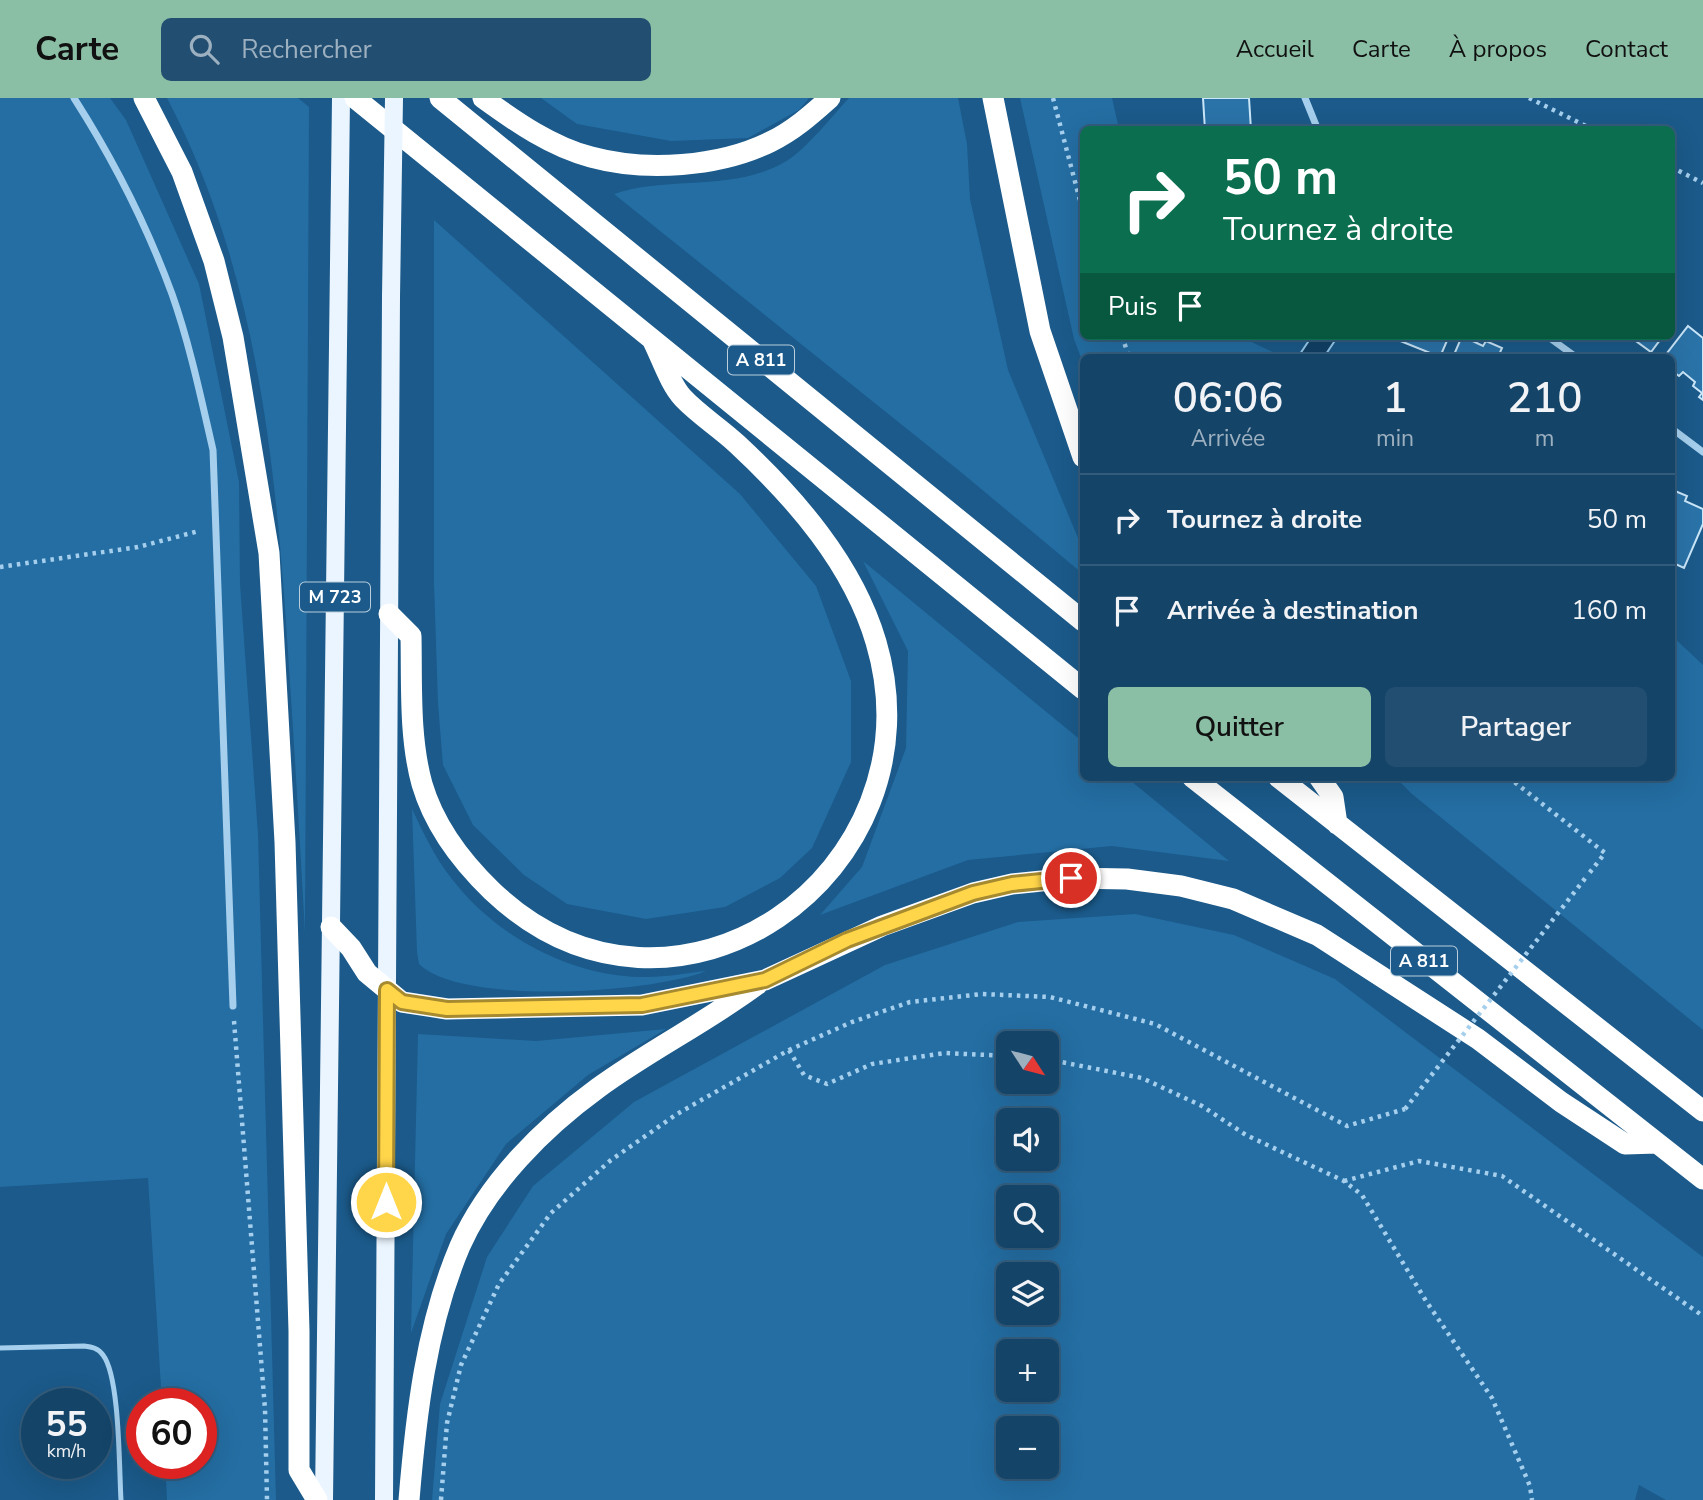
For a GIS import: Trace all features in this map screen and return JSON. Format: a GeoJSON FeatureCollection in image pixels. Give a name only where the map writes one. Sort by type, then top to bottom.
{"type":"FeatureCollection","features":[{"type":"Feature","properties":{"kind":"highway"},"geometry":{"type":"LineString","coordinates":[[144,98],[182,172],[214,261],[233,337],[269,553],[285,842],[299,1331],[299,1470],[317,1500]]}},
{"type":"Feature","properties":{"kind":"highway","name":"A 811"},"geometry":{"type":"LineString","coordinates":[[355,98],[1080,688]]}},
{"type":"Feature","properties":{"kind":"highway","name":"A 811"},"geometry":{"type":"LineString","coordinates":[[439,98],[1080,619]]}},
{"type":"Feature","properties":{"kind":"highway"},"geometry":{"type":"LineString","coordinates":[[483,98],[543,138],[590,157],[627,163],[673,164],[734,156],[769,142],[799,125],[830,98]]}},
{"type":"Feature","properties":{"kind":"highway"},"geometry":{"type":"LineString","coordinates":[[993,98],[1040,331],[1080,448]]}},
{"type":"Feature","properties":{"kind":"highway"},"geometry":{"type":"LineString","coordinates":[[390,614],[411,636],[417,759],[423,785],[435,815],[460,855],[481,880],[511,908],[541,928],[581,946],[615,955],[655,958],[685,956],[714,949],[751,935],[796,906],[815,888],[844,853],[856,832],[880,770],[888,699],[877,645],[860,600],[814,528],[779,485],[734,441],[681,396],[653,341]]}},
{"type":"Feature","properties":{"kind":"highway","name":"A 811"},"geometry":{"type":"LineString","coordinates":[[1197,781],[1703,1179]]}},
{"type":"Feature","properties":{"kind":"highway","name":"A 811"},"geometry":{"type":"LineString","coordinates":[[1283,781],[1703,1111]]}},
{"type":"Feature","properties":{"kind":"highway"},"geometry":{"type":"LineString","coordinates":[[1323,781],[1333,797],[1337,824]]}},
{"type":"Feature","properties":{"kind":"highway"},"geometry":{"type":"LineString","coordinates":[[409,1500],[413,1449],[431,1341],[444,1288],[481,1208],[547,1130],[598,1088],[765,980],[882,926],[973,893],[1012,884],[1071,878],[1181,886],[1233,899],[1317,936],[1467,1032],[1561,1102],[1625,1144],[1657,1143]]}},
{"type":"Feature","properties":{"kind":"highway"},"geometry":{"type":"LineString","coordinates":[[331,928],[351,948],[367,973],[402,1002],[447,1009],[642,1005],[765,980]]}},
{"type":"Feature","properties":{"kind":"main road","name":"M 723"},"geometry":{"type":"LineString","coordinates":[[324,1500],[341,98]]}},
{"type":"Feature","properties":{"kind":"main road","name":"M 723"},"geometry":{"type":"LineString","coordinates":[[384,1500],[394,98]]}},
{"type":"Feature","properties":{"kind":"street"},"geometry":{"type":"LineString","coordinates":[[74,98],[96,133],[138,214],[172,295],[196,376],[213,450],[233,1006]]}},
{"type":"Feature","properties":{"kind":"street"},"geometry":{"type":"LineString","coordinates":[[1304,98],[1316,126]]}},
{"type":"Feature","properties":{"kind":"street"},"geometry":{"type":"LineString","coordinates":[[1553,340],[1572,354]]}},
{"type":"Feature","properties":{"kind":"street"},"geometry":{"type":"LineString","coordinates":[[1675,431],[1703,452]]}},
{"type":"Feature","properties":{"kind":"lane"},"geometry":{"type":"LineString","coordinates":[[0,1348],[84,1346],[95,1348],[102,1354],[108,1364],[113,1388],[121,1500]]}},
{"type":"Feature","properties":{"kind":"path"},"geometry":{"type":"LineString","coordinates":[[1053,98],[1080,201]]}},
{"type":"Feature","properties":{"kind":"path"},"geometry":{"type":"LineString","coordinates":[[1529,98],[1586,126]]}},
{"type":"Feature","properties":{"kind":"path"},"geometry":{"type":"LineString","coordinates":[[1675,169],[1703,183]]}},
{"type":"Feature","properties":{"kind":"path"},"geometry":{"type":"LineString","coordinates":[[0,567],[138,547],[217,526]]}},
{"type":"Feature","properties":{"kind":"path"},"geometry":{"type":"LineString","coordinates":[[441,1500],[447,1423],[461,1365],[499,1284],[551,1213],[611,1160],[677,1114],[789,1050],[852,1022],[910,1002],[982,994],[1050,997],[1155,1024],[1347,1126],[1405,1109],[1605,853],[1513,781]]}},
{"type":"Feature","properties":{"kind":"path"},"geometry":{"type":"LineString","coordinates":[[233,1006],[265,1409],[267,1500]]}},
{"type":"Feature","properties":{"kind":"path"},"geometry":{"type":"LineString","coordinates":[[789,1050],[804,1075],[827,1084],[872,1064],[945,1052],[996,1055]]}},
{"type":"Feature","properties":{"kind":"path"},"geometry":{"type":"LineString","coordinates":[[1059,1062],[1142,1078],[1202,1106],[1246,1135],[1344,1181],[1362,1195],[1426,1301],[1492,1398],[1530,1486],[1532,1500]]}},
{"type":"Feature","properties":{"kind":"path"},"geometry":{"type":"LineString","coordinates":[[1344,1181],[1419,1161],[1502,1176],[1703,1316]]}},
{"type":"Feature","properties":{"kind":"shaded area"},"geometry":{"type":"Polygon","coordinates":[[[0,98],[110,98],[126,120],[199,284],[239,482],[240,584],[258,834],[276,1500],[167,1500],[166,1479],[217,1479],[217,1388],[161,1388],[148,1178],[0,1187],[0,98]]]}},
{"type":"Feature","properties":{"kind":"shaded area"},"geometry":{"type":"Polygon","coordinates":[[[167,98],[298,98],[309,107],[305,933],[278,522],[258,376],[243,304],[223,234],[198,165],[167,98]]]}},
{"type":"Feature","properties":{"kind":"shaded area"},"geometry":{"type":"Polygon","coordinates":[[[541,98],[809,98],[799,110],[748,138],[671,141],[577,124],[541,98]]]}},
{"type":"Feature","properties":{"kind":"shaded area"},"geometry":{"type":"Polygon","coordinates":[[[849,98],[958,98],[967,144],[970,199],[1008,370],[1080,543],[1080,571],[962,473],[614,194],[658,185],[747,177],[788,160],[820,131],[849,98]]]}},
{"type":"Feature","properties":{"kind":"shaded area"},"geometry":{"type":"Polygon","coordinates":[[[1020,98],[1112,98],[1118,126],[1080,126],[1080,340],[1247,340],[1277,354],[1080,355],[1074,339],[1020,98]]]}},
{"type":"Feature","properties":{"kind":"shaded area"},"geometry":{"type":"Polygon","coordinates":[[[434,220],[740,494],[816,586],[851,681],[851,762],[812,848],[780,878],[725,907],[646,919],[567,904],[524,875],[473,825],[443,765],[434,584],[434,220]]]}},
{"type":"Feature","properties":{"kind":"shaded area"},"geometry":{"type":"Polygon","coordinates":[[[1309,340],[1335,340],[1326,354],[1300,354],[1309,340]]]}},
{"type":"Feature","properties":{"kind":"shaded area"},"geometry":{"type":"Polygon","coordinates":[[[863,561],[1080,740],[1080,781],[1131,781],[1229,861],[1112,846],[968,860],[820,915],[862,867],[906,748],[908,651],[863,561]]]}},
{"type":"Feature","properties":{"kind":"shaded area"},"geometry":{"type":"Polygon","coordinates":[[[1675,639],[1703,665],[1703,1030],[1399,781],[1675,781],[1675,639]]]}},
{"type":"Feature","properties":{"kind":"shaded area"},"geometry":{"type":"Polygon","coordinates":[[[412,809],[440,863],[470,900],[514,936],[539,950],[565,962],[619,975],[654,977],[706,971],[645,985],[558,992],[474,986],[441,977],[419,964],[412,809]]]}},
{"type":"Feature","properties":{"kind":"shaded area"},"geometry":{"type":"Polygon","coordinates":[[[1135,914],[1234,935],[1335,979],[1703,1257],[1703,1500],[1666,1500],[1639,1485],[1635,1500],[432,1500],[440,1404],[487,1257],[533,1186],[634,1102],[885,965],[1018,922],[1135,914]]]}},
{"type":"Feature","properties":{"kind":"shaded area"},"geometry":{"type":"Polygon","coordinates":[[[666,1029],[588,1075],[506,1144],[446,1234],[411,1333],[418,1034],[536,1041],[666,1029]]]}},
{"type":"Feature","properties":{"kind":"building"},"geometry":{"type":"Polygon","coordinates":[[[1203,98],[1249,98],[1251,126],[1205,126],[1203,98]]]}},
{"type":"Feature","properties":{"kind":"building"},"geometry":{"type":"Polygon","coordinates":[[[1688,326],[1703,338],[1703,400],[1699,397],[1702,393],[1693,386],[1695,382],[1683,372],[1679,376],[1675,373],[1675,354],[1666,354],[1688,326]]]}},
{"type":"Feature","properties":{"kind":"building"},"geometry":{"type":"Polygon","coordinates":[[[1398,340],[1447,340],[1441,354],[1433,354],[1398,340]]]}},
{"type":"Feature","properties":{"kind":"building"},"geometry":{"type":"Polygon","coordinates":[[[1460,340],[1470,340],[1483,346],[1486,341],[1502,348],[1499,354],[1454,354],[1460,340]]]}},
{"type":"Feature","properties":{"kind":"building"},"geometry":{"type":"Polygon","coordinates":[[[1634,340],[1660,340],[1651,352],[1634,340]]]}},
{"type":"Feature","properties":{"kind":"building"},"geometry":{"type":"Polygon","coordinates":[[[1675,491],[1687,496],[1685,501],[1703,509],[1703,524],[1684,568],[1675,564],[1675,491]]]}},
{"type":"Feature","properties":{"kind":"route"},"geometry":{"type":"LineString","coordinates":[[386,1202],[387,990],[402,1002],[447,1009],[642,1005],[765,980],[847,940],[973,893],[1012,884],[1071,878]]}}]}
